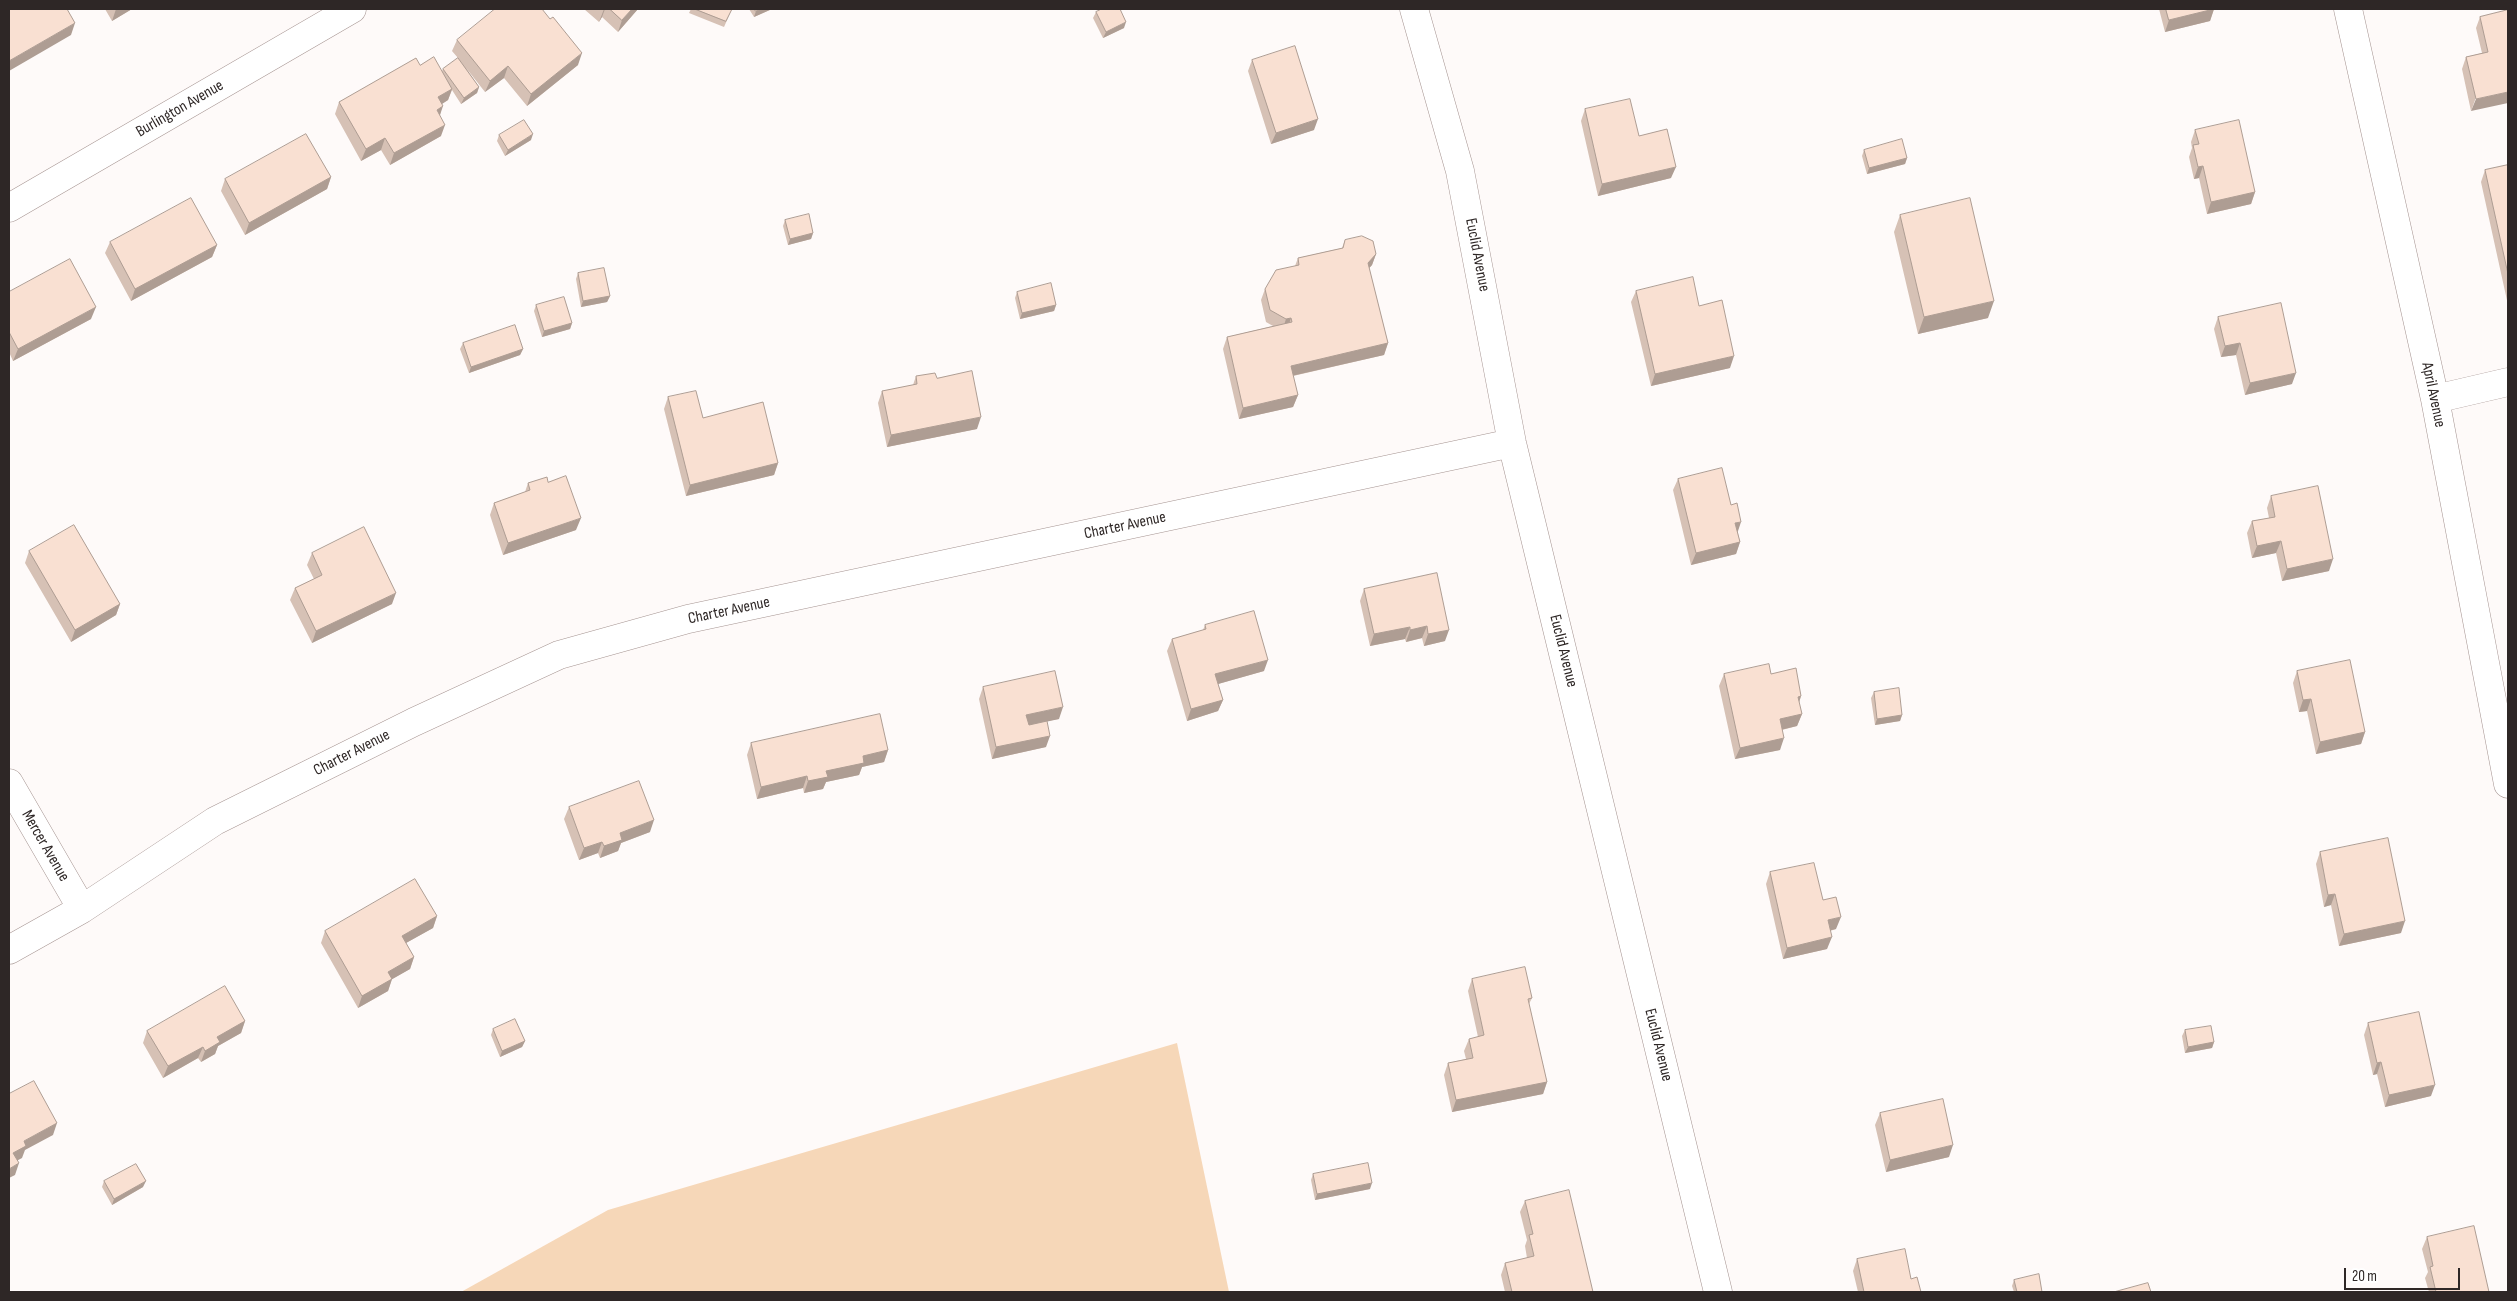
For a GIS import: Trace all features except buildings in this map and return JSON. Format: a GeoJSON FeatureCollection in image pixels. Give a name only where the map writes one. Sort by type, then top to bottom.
{"type":"FeatureCollection","features":[{"type":"Feature","properties":{"kind":"street","name":"Burlington Avenue"},"geometry":{"type":"LineString","coordinates":[[9,208],[352,9]]}},
{"type":"Feature","properties":{"kind":"street","name":"Euclid Avenue"},"geometry":{"type":"LineString","coordinates":[[1414,9],[1460,171],[1512,442],[1718,1292]]}},
{"type":"Feature","properties":{"kind":"street","name":"April Avenue"},"geometry":{"type":"LineString","coordinates":[[2348,9],[2435,399],[2508,784]]}},
{"type":"Feature","properties":{"kind":"street"},"geometry":{"type":"LineString","coordinates":[[2435,399],[2508,382]]}},
{"type":"Feature","properties":{"kind":"street","name":"Charter Avenue"},"geometry":{"type":"LineString","coordinates":[[9,950],[82,908],[215,821],[414,722],[559,655],[688,619],[1512,442]]}},
{"type":"Feature","properties":{"kind":"street","name":"Mercer Avenue"},"geometry":{"type":"LineString","coordinates":[[9,783],[82,908]]}},
{"type":"Feature","properties":{"kind":"shaded area"},"geometry":{"type":"Polygon","coordinates":[[[1177,1043],[1229,1292],[461,1292],[608,1210],[1177,1043]]]}}]}
